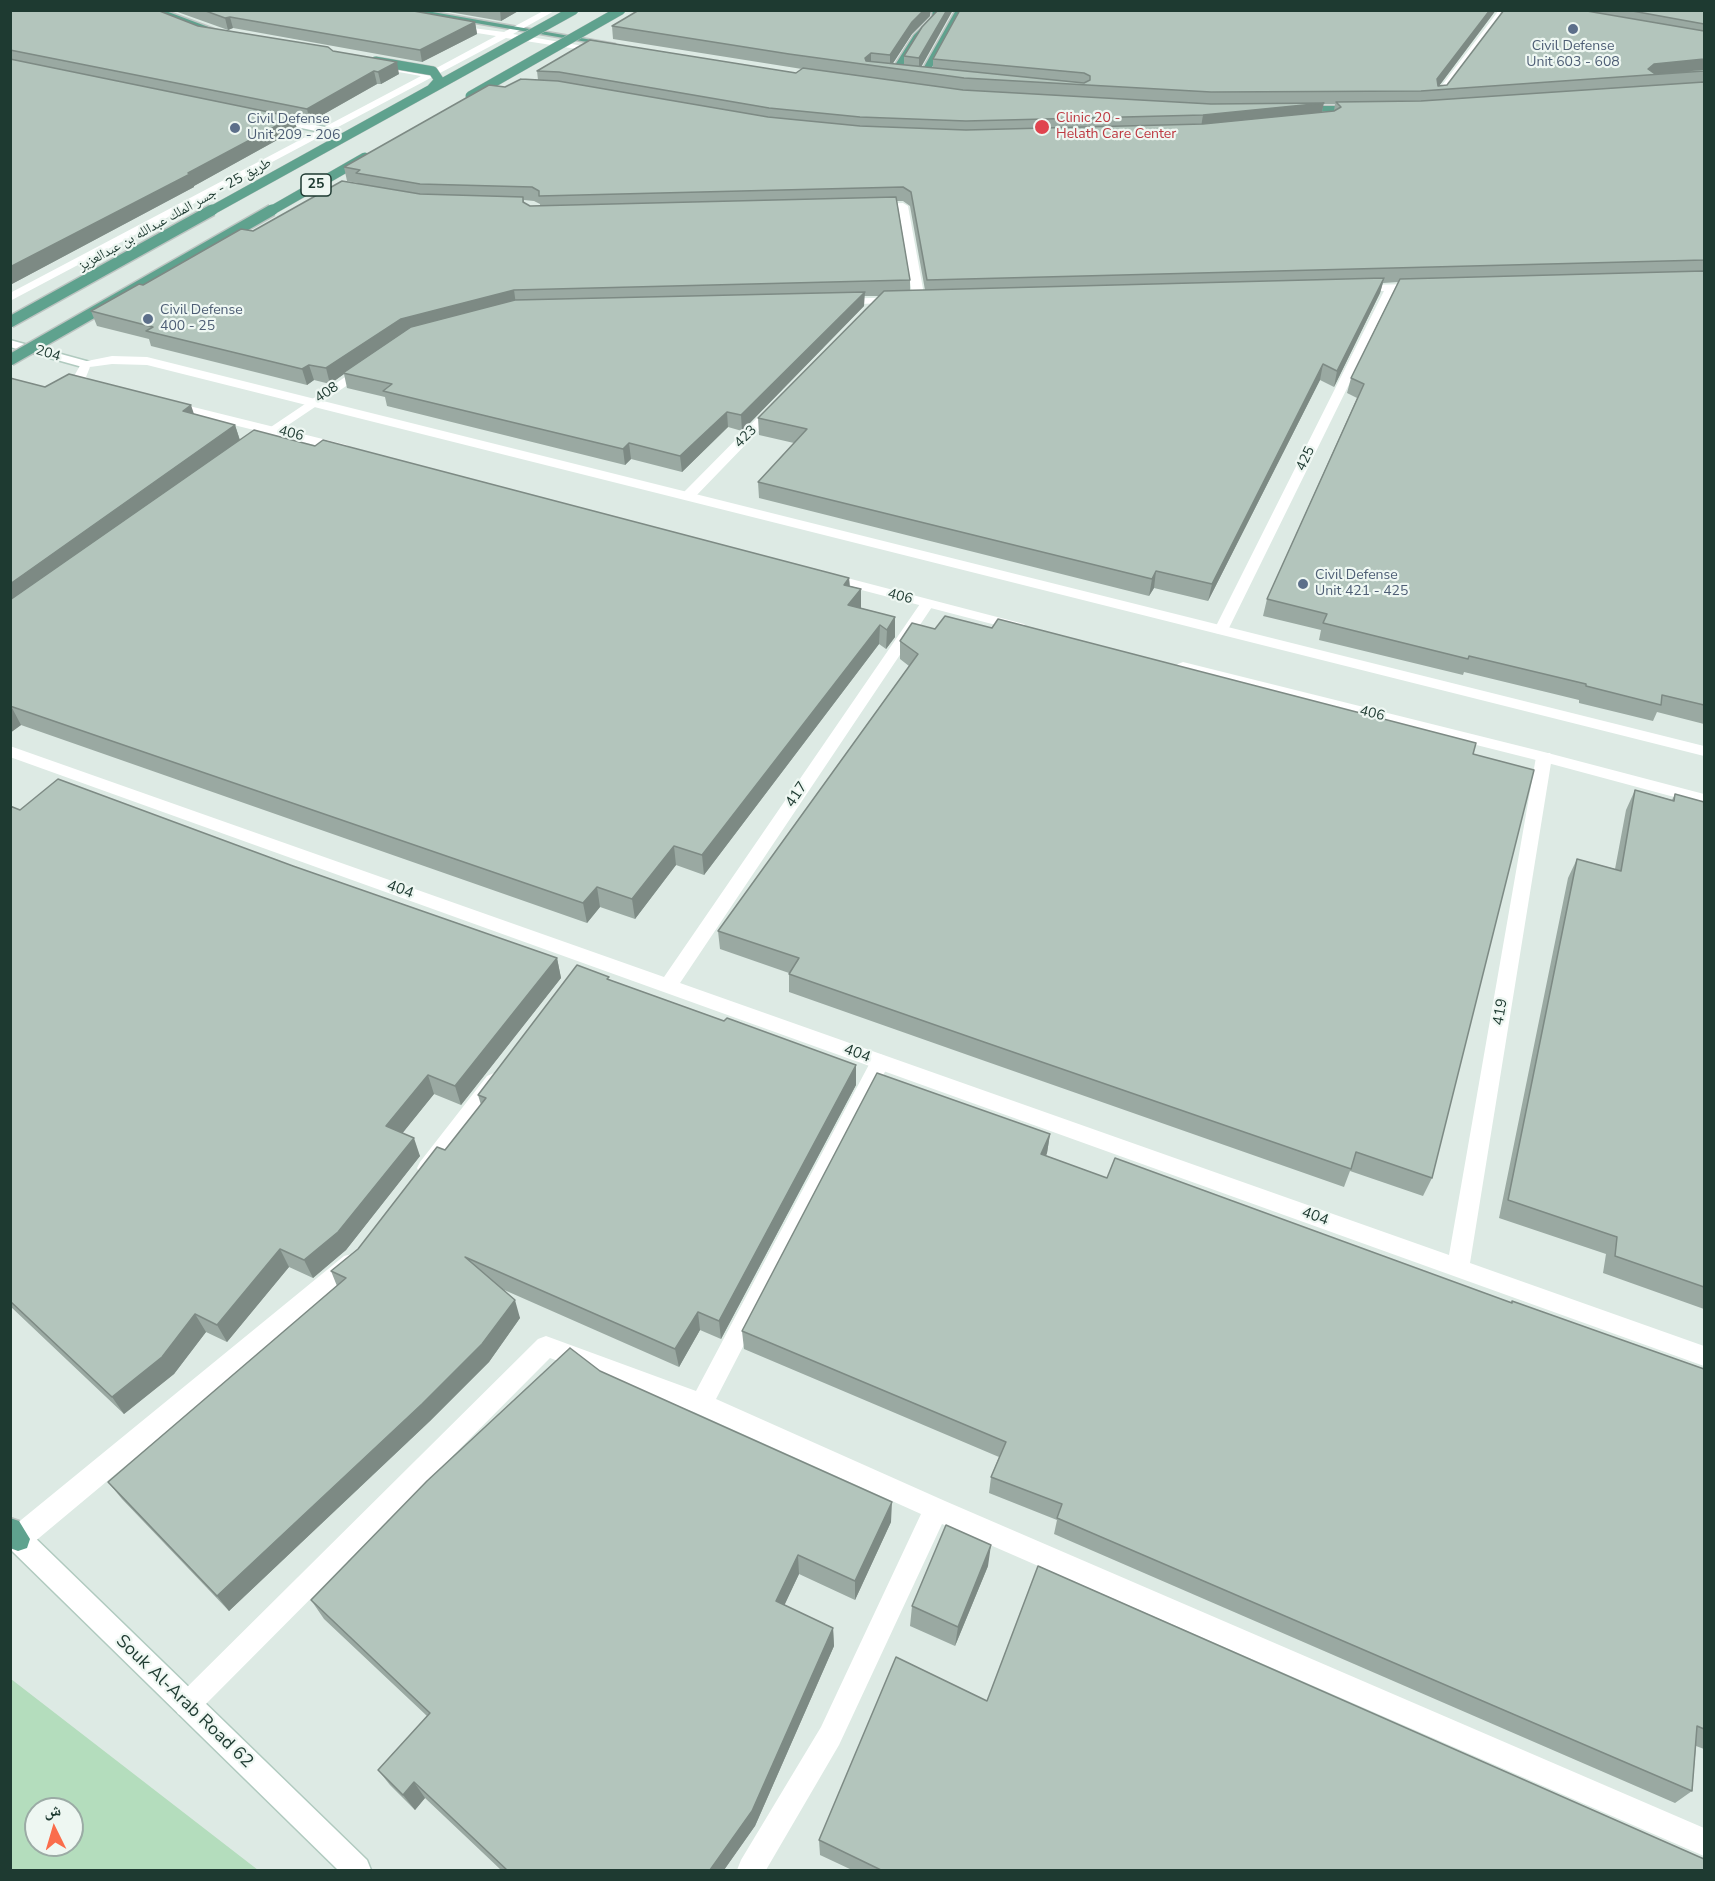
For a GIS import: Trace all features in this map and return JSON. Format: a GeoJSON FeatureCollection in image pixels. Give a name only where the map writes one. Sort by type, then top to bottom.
{"type":"FeatureCollection","features":[{"type":"Feature","properties":{"kind":"main road"},"geometry":{"type":"LineString","coordinates":[[154,10],[230,37]]}},
{"type":"Feature","properties":{"kind":"main road","name":"طريق 25 - جسر الملك عبدالله بن عبدالعزيز"},"geometry":{"type":"LineString","coordinates":[[10,322],[574,10]]}},
{"type":"Feature","properties":{"kind":"main road"},"geometry":{"type":"LineString","coordinates":[[463,100],[621,10]]}},
{"type":"Feature","properties":{"kind":"main road"},"geometry":{"type":"LineString","coordinates":[[908,75],[917,37],[936,18],[937,10]]}},
{"type":"Feature","properties":{"kind":"main road"},"geometry":{"type":"LineString","coordinates":[[908,75],[960,10]]}},
{"type":"Feature","properties":{"kind":"main road"},"geometry":{"type":"LineString","coordinates":[[402,14],[516,30],[623,50]]}},
{"type":"Feature","properties":{"kind":"main road"},"geometry":{"type":"LineString","coordinates":[[512,17],[601,32]]}},
{"type":"Feature","properties":{"kind":"main road"},"geometry":{"type":"LineString","coordinates":[[366,62],[434,71],[439,80],[431,89]]}},
{"type":"Feature","properties":{"kind":"main road"},"geometry":{"type":"LineString","coordinates":[[883,72],[933,77]]}},
{"type":"Feature","properties":{"kind":"main road"},"geometry":{"type":"LineString","coordinates":[[474,94],[497,90]]}},
{"type":"Feature","properties":{"kind":"main road"},"geometry":{"type":"LineString","coordinates":[[1429,96],[1451,94]]}},
{"type":"Feature","properties":{"kind":"main road"},"geometry":{"type":"LineString","coordinates":[[1290,109],[1371,109]]}},
{"type":"Feature","properties":{"kind":"main road"},"geometry":{"type":"LineString","coordinates":[[1330,120],[1363,116]]}},
{"type":"Feature","properties":{"kind":"main road","name":"25"},"geometry":{"type":"LineString","coordinates":[[10,360],[371,153]]}},
{"type":"Feature","properties":{"kind":"street"},"geometry":{"type":"LineString","coordinates":[[139,10],[205,34],[230,37]]}},
{"type":"Feature","properties":{"kind":"street"},"geometry":{"type":"LineString","coordinates":[[10,298],[552,10]]}},
{"type":"Feature","properties":{"kind":"street"},"geometry":{"type":"LineString","coordinates":[[1439,95],[1503,10]]}},
{"type":"Feature","properties":{"kind":"street"},"geometry":{"type":"LineString","coordinates":[[402,14],[623,50]]}},
{"type":"Feature","properties":{"kind":"street"},"geometry":{"type":"LineString","coordinates":[[366,62],[430,75]]}},
{"type":"Feature","properties":{"kind":"street"},"geometry":{"type":"LineString","coordinates":[[255,116],[325,130]]}},
{"type":"Feature","properties":{"kind":"street"},"geometry":{"type":"LineString","coordinates":[[314,184],[336,188]]}},
{"type":"Feature","properties":{"kind":"street"},"geometry":{"type":"LineString","coordinates":[[833,302],[925,300],[903,206],[867,207]]}},
{"type":"Feature","properties":{"kind":"street"},"geometry":{"type":"LineString","coordinates":[[1344,289],[1438,286]]}},
{"type":"Feature","properties":{"kind":"street","name":"425"},"geometry":{"type":"LineString","coordinates":[[1221,630],[1391,288]]}},
{"type":"Feature","properties":{"kind":"street"},"geometry":{"type":"LineString","coordinates":[[863,318],[880,301]]}},
{"type":"Feature","properties":{"kind":"street","name":"204"},"geometry":{"type":"LineString","coordinates":[[10,343],[86,364]]}},
{"type":"Feature","properties":{"kind":"street","name":"408"},"geometry":{"type":"LineString","coordinates":[[244,450],[380,358]]}},
{"type":"Feature","properties":{"kind":"street"},"geometry":{"type":"LineString","coordinates":[[103,390],[79,378],[86,364],[112,360],[147,361],[1704,751]]}},
{"type":"Feature","properties":{"kind":"street","name":"423"},"geometry":{"type":"LineString","coordinates":[[688,496],[788,394]]}},
{"type":"Feature","properties":{"kind":"street","name":"406"},"geometry":{"type":"LineString","coordinates":[[152,401],[273,429],[353,451]]}},
{"type":"Feature","properties":{"kind":"street","name":"406"},"geometry":{"type":"LineString","coordinates":[[812,573],[1032,630]]}},
{"type":"Feature","properties":{"kind":"street","name":"417"},"geometry":{"type":"LineString","coordinates":[[668,986],[927,604]]}},
{"type":"Feature","properties":{"kind":"street","name":"406"},"geometry":{"type":"LineString","coordinates":[[1172,664],[1544,756],[1704,800]]}},
{"type":"Feature","properties":{"kind":"street","name":"404"},"geometry":{"type":"LineString","coordinates":[[11,751],[1704,1356]]}},
{"type":"Feature","properties":{"kind":"street","name":"419"},"geometry":{"type":"LineString","coordinates":[[1458,1268],[1544,756]]}},
{"type":"Feature","properties":{"kind":"street"},"geometry":{"type":"LineString","coordinates":[[574,976],[585,956]]}},
{"type":"Feature","properties":{"kind":"street"},"geometry":{"type":"LineString","coordinates":[[415,1183],[510,1061]]}},
{"type":"Feature","properties":{"kind":"street"},"geometry":{"type":"LineString","coordinates":[[701,1404],[879,1062]]}},
{"type":"Feature","properties":{"kind":"street"},"geometry":{"type":"LineString","coordinates":[[13,1534],[357,1259],[364,1249]]}},
{"type":"Feature","properties":{"kind":"street"},"geometry":{"type":"LineString","coordinates":[[188,1705],[546,1346],[701,1404],[936,1509],[1704,1842]]}},
{"type":"Feature","properties":{"kind":"street"},"geometry":{"type":"LineString","coordinates":[[751,1870],[830,1736],[936,1509]]}},
{"type":"Feature","properties":{"kind":"street","name":"Souk Al-Arab Road 62"},"geometry":{"type":"LineString","coordinates":[[13,1534],[357,1870]]}},
{"type":"Feature","properties":{"kind":"green space"},"geometry":{"type":"Polygon","coordinates":[[[10,1679],[11,1679],[258,1870],[11,1870],[10,1679]]]}},
{"type":"Feature","properties":{"kind":"building"},"geometry":{"type":"Polygon","coordinates":[[[10,10],[157,10],[198,26],[328,47],[333,51],[397,62],[378,72],[374,71],[307,109],[10,50],[10,10]]]}},
{"type":"Feature","properties":{"kind":"building"},"geometry":{"type":"Polygon","coordinates":[[[203,10],[408,10],[475,22],[420,50],[225,18],[203,10]]]}},
{"type":"Feature","properties":{"kind":"building"},"geometry":{"type":"Polygon","coordinates":[[[639,10],[924,10],[912,22],[890,55],[871,53],[865,58],[866,61],[1084,83],[1090,80],[1090,76],[1084,73],[933,59],[960,10],[1490,10],[1437,79],[1438,86],[1447,85],[1504,10],[1581,10],[1704,31],[1704,59],[1654,64],[1648,69],[1655,74],[1704,69],[1704,71],[1421,91],[1211,92],[964,78],[789,54],[612,26],[639,10]]]}},
{"type":"Feature","properties":{"kind":"building"},"geometry":{"type":"Polygon","coordinates":[[[938,10],[947,10],[919,58],[904,56],[922,27],[938,10]]]}},
{"type":"Feature","properties":{"kind":"building"},"geometry":{"type":"Polygon","coordinates":[[[1627,10],[1704,10],[1704,24],[1627,10]]]}},
{"type":"Feature","properties":{"kind":"building"},"geometry":{"type":"Polygon","coordinates":[[[590,40],[796,73],[803,68],[963,90],[1211,104],[1324,103],[1203,115],[966,121],[860,117],[769,108],[559,72],[537,71],[590,40]]]}},
{"type":"Feature","properties":{"kind":"building"},"geometry":{"type":"Polygon","coordinates":[[[10,59],[293,117],[188,173],[190,174],[10,267],[10,59]]]}},
{"type":"Feature","properties":{"kind":"building"},"geometry":{"type":"Polygon","coordinates":[[[521,79],[558,81],[768,117],[860,126],[966,130],[1203,124],[1334,111],[1341,107],[1336,102],[1421,101],[1704,82],[1704,260],[927,280],[911,192],[903,187],[539,196],[539,191],[532,187],[420,184],[356,173],[360,170],[344,167],[489,85],[505,87],[521,79]]]}},
{"type":"Feature","properties":{"kind":"building"},"geometry":{"type":"Polygon","coordinates":[[[342,181],[420,194],[523,197],[523,202],[530,206],[896,197],[910,280],[514,290],[401,319],[326,368],[309,365],[302,369],[146,331],[153,327],[91,311],[139,284],[143,285],[241,229],[253,231],[342,181]]]}},
{"type":"Feature","properties":{"kind":"building"},"geometry":{"type":"Polygon","coordinates":[[[1704,271],[1704,705],[1662,695],[1661,705],[1586,686],[1586,684],[1469,656],[1468,659],[1323,623],[1327,614],[1267,599],[1364,384],[1351,378],[1400,279],[1704,271]]]}},
{"type":"Feature","properties":{"kind":"building"},"geometry":{"type":"Polygon","coordinates":[[[1384,278],[1337,371],[1323,364],[1212,584],[1156,571],[1152,579],[758,482],[807,429],[758,418],[884,291],[1384,278]]]}},
{"type":"Feature","properties":{"kind":"building"},"geometry":{"type":"Polygon","coordinates":[[[865,292],[741,415],[727,412],[680,456],[629,443],[623,449],[383,391],[392,384],[343,373],[411,327],[515,300],[865,292]]]}},
{"type":"Feature","properties":{"kind":"building"},"geometry":{"type":"Polygon","coordinates":[[[69,374],[191,405],[183,411],[235,425],[10,584],[10,378],[45,387],[69,374]]]}},
{"type":"Feature","properties":{"kind":"building"},"geometry":{"type":"Polygon","coordinates":[[[254,430],[315,446],[323,440],[849,578],[844,585],[861,589],[848,605],[895,617],[887,630],[880,625],[702,855],[674,846],[632,899],[597,887],[583,903],[10,706],[10,600],[254,430]]]}},
{"type":"Feature","properties":{"kind":"building"},"geometry":{"type":"Polygon","coordinates":[[[945,616],[992,628],[998,619],[1476,743],[1473,754],[1534,770],[1432,1178],[1356,1152],[1351,1169],[789,974],[799,958],[718,931],[918,654],[900,641],[912,623],[935,629],[945,616]]]}},
{"type":"Feature","properties":{"kind":"building"},"geometry":{"type":"Polygon","coordinates":[[[58,779],[293,866],[557,958],[455,1086],[428,1075],[386,1126],[414,1138],[338,1232],[304,1260],[280,1249],[217,1325],[195,1314],[162,1357],[112,1397],[10,1301],[10,806],[20,810],[58,779]]]}},
{"type":"Feature","properties":{"kind":"building"},"geometry":{"type":"Polygon","coordinates":[[[1635,790],[1674,801],[1675,794],[1704,802],[1704,1287],[1615,1256],[1617,1237],[1508,1200],[1577,859],[1621,871],[1635,790]]]}},
{"type":"Feature","properties":{"kind":"building"},"geometry":{"type":"Polygon","coordinates":[[[577,965],[609,977],[607,979],[724,1021],[727,1018],[856,1065],[719,1321],[698,1312],[675,1349],[465,1257],[515,1300],[482,1344],[422,1404],[217,1596],[108,1482],[346,1278],[331,1271],[358,1249],[437,1147],[445,1150],[486,1098],[478,1095],[577,965]]]}},
{"type":"Feature","properties":{"kind":"building"},"geometry":{"type":"Polygon","coordinates":[[[877,1073],[1050,1134],[1041,1154],[1107,1178],[1115,1158],[1512,1303],[1512,1301],[1704,1369],[1704,1729],[1697,1726],[1692,1791],[1057,1518],[1062,1504],[991,1477],[1006,1442],[742,1331],[877,1073]]]}},
{"type":"Feature","properties":{"kind":"building"},"geometry":{"type":"Polygon","coordinates":[[[570,1348],[600,1371],[892,1502],[855,1581],[798,1555],[776,1601],[833,1628],[752,1811],[710,1870],[507,1870],[414,1782],[403,1795],[378,1770],[430,1713],[311,1600],[427,1481],[570,1348]]]}},
{"type":"Feature","properties":{"kind":"building"},"geometry":{"type":"Polygon","coordinates":[[[946,1525],[991,1545],[958,1627],[912,1606],[946,1525]]]}},
{"type":"Feature","properties":{"kind":"building"},"geometry":{"type":"Polygon","coordinates":[[[1038,1566],[1704,1859],[1704,1870],[881,1870],[819,1840],[896,1657],[987,1701],[1038,1566]]]}},
{"type":"Feature","properties":{"kind":"place","name":"Civil Defense Unit 603 - 608"},"geometry":{"type":"Point","coordinates":[1573,29]}},
{"type":"Feature","properties":{"kind":"place","name":"Clinic 20 - Helath Care Center"},"geometry":{"type":"Point","coordinates":[1042,127]}},
{"type":"Feature","properties":{"kind":"place","name":"Civil Defense Unit 209 - 206"},"geometry":{"type":"Point","coordinates":[235,128]}},
{"type":"Feature","properties":{"kind":"place","name":"Civil Defense 400 - 25"},"geometry":{"type":"Point","coordinates":[148,319]}},
{"type":"Feature","properties":{"kind":"place","name":"Civil Defense Unit 421 - 425"},"geometry":{"type":"Point","coordinates":[1303,584]}}]}
